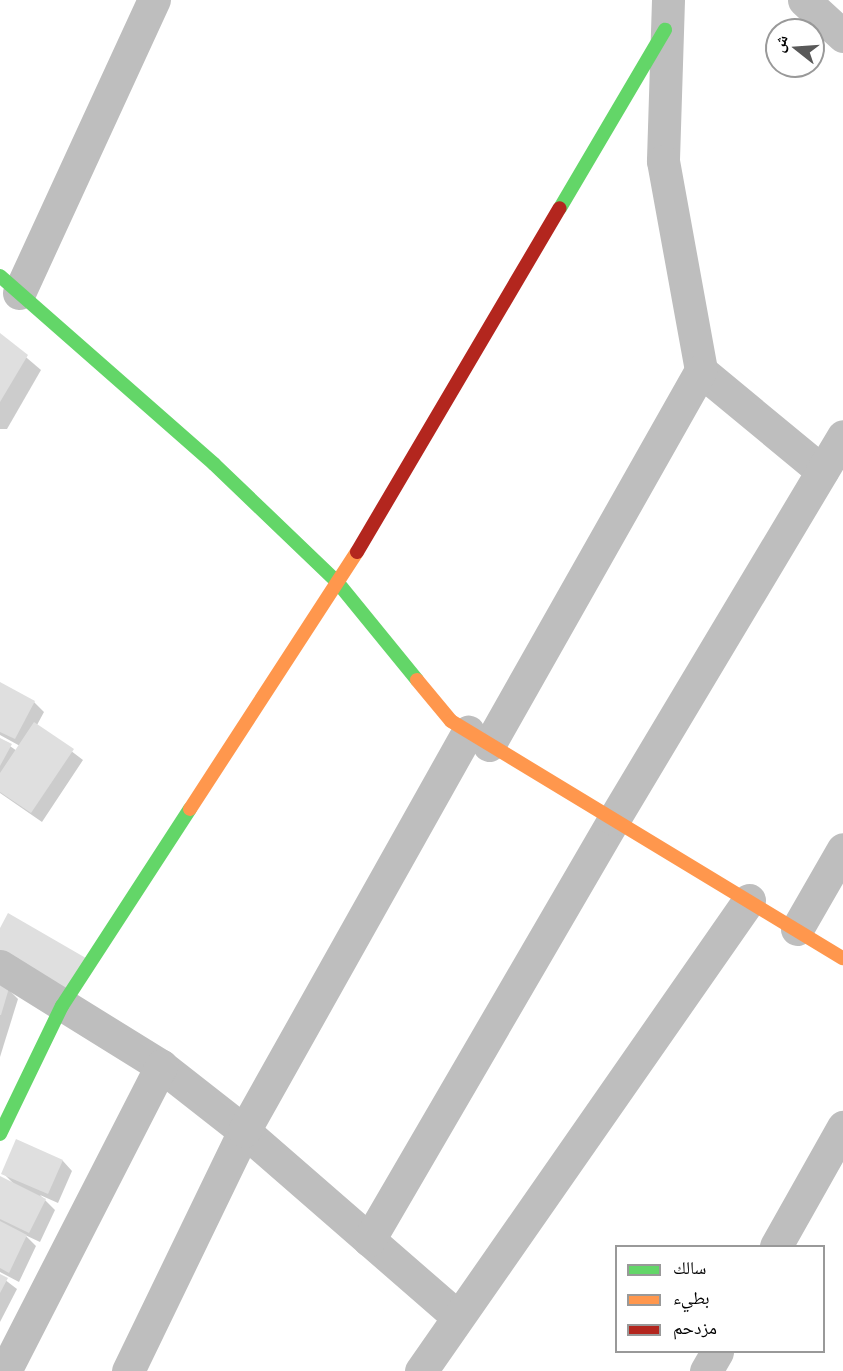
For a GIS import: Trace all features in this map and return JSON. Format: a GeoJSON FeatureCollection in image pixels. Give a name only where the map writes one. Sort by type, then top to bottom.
{"type":"FeatureCollection","features":[{"type":"Feature","properties":{"kind":"street"},"geometry":{"type":"LineString","coordinates":[[154,0],[10,285],[214,464],[338,583],[451,721],[843,958]]}},
{"type":"Feature","properties":{"kind":"street"},"geometry":{"type":"LineString","coordinates":[[804,0],[843,36]]}},
{"type":"Feature","properties":{"kind":"street"},"geometry":{"type":"LineString","coordinates":[[667,15],[663,161],[701,371],[822,471]]}},
{"type":"Feature","properties":{"kind":"street"},"geometry":{"type":"LineString","coordinates":[[0,1134],[62,1006],[338,583],[667,15]]}},
{"type":"Feature","properties":{"kind":"street"},"geometry":{"type":"LineString","coordinates":[[128,1371],[244,1131],[701,371]]}},
{"type":"Feature","properties":{"kind":"street"},"geometry":{"type":"LineString","coordinates":[[369,1240],[614,819],[843,436]]}},
{"type":"Feature","properties":{"kind":"street"},"geometry":{"type":"LineString","coordinates":[[797,929],[843,849]]}},
{"type":"Feature","properties":{"kind":"street"},"geometry":{"type":"LineString","coordinates":[[421,1371],[457,1316],[749,900]]}},
{"type":"Feature","properties":{"kind":"street"},"geometry":{"type":"LineString","coordinates":[[0,966],[161,1066],[244,1131],[457,1316]]}},
{"type":"Feature","properties":{"kind":"street"},"geometry":{"type":"LineString","coordinates":[[5,1371],[161,1066]]}},
{"type":"Feature","properties":{"kind":"street"},"geometry":{"type":"LineString","coordinates":[[777,1245],[843,1127]]}},
{"type":"Feature","properties":{"kind":"street"},"geometry":{"type":"LineString","coordinates":[[706,1371],[716,1353]]}},
{"type":"Feature","properties":{"kind":"building"},"geometry":{"type":"Polygon","coordinates":[[[0,333],[28,355],[0,402],[0,333]]]}},
{"type":"Feature","properties":{"kind":"building"},"geometry":{"type":"Polygon","coordinates":[[[0,682],[35,701],[15,739],[0,732],[0,682]]]}},
{"type":"Feature","properties":{"kind":"building"},"geometry":{"type":"Polygon","coordinates":[[[34,722],[74,749],[31,813],[0,792],[0,773],[34,722]]]}},
{"type":"Feature","properties":{"kind":"building"},"geometry":{"type":"Polygon","coordinates":[[[0,738],[12,744],[0,766],[0,738]]]}},
{"type":"Feature","properties":{"kind":"building"},"geometry":{"type":"Polygon","coordinates":[[[8,913],[91,961],[71,995],[0,954],[0,928],[8,913]]]}},
{"type":"Feature","properties":{"kind":"building"},"geometry":{"type":"Polygon","coordinates":[[[0,985],[9,988],[1,1015],[0,1015],[0,985]]]}},
{"type":"Feature","properties":{"kind":"building"},"geometry":{"type":"Polygon","coordinates":[[[16,1139],[63,1160],[48,1194],[1,1174],[16,1139]]]}},
{"type":"Feature","properties":{"kind":"building"},"geometry":{"type":"Polygon","coordinates":[[[0,1176],[46,1199],[29,1233],[0,1219],[0,1176]]]}},
{"type":"Feature","properties":{"kind":"building"},"geometry":{"type":"Polygon","coordinates":[[[0,1221],[27,1235],[9,1273],[0,1268],[0,1221]]]}},
{"type":"Feature","properties":{"kind":"building"},"geometry":{"type":"Polygon","coordinates":[[[0,1274],[8,1278],[0,1293],[0,1274]]]}},
{"type":"Feature","properties":{"kind":"traffic: fast"},"geometry":{"type":"LineString","coordinates":[[560,208],[665,30]]}},
{"type":"Feature","properties":{"kind":"traffic: fast"},"geometry":{"type":"LineString","coordinates":[[0,276],[214,464],[338,583],[417,680]]}},
{"type":"Feature","properties":{"kind":"traffic: fast"},"geometry":{"type":"LineString","coordinates":[[0,1134],[62,1006],[190,809]]}},
{"type":"Feature","properties":{"kind":"traffic: slow"},"geometry":{"type":"LineString","coordinates":[[190,809],[357,552]]}},
{"type":"Feature","properties":{"kind":"traffic: slow"},"geometry":{"type":"LineString","coordinates":[[417,680],[451,721],[843,958]]}},
{"type":"Feature","properties":{"kind":"traffic: jam"},"geometry":{"type":"LineString","coordinates":[[357,552],[560,208]]}}]}
